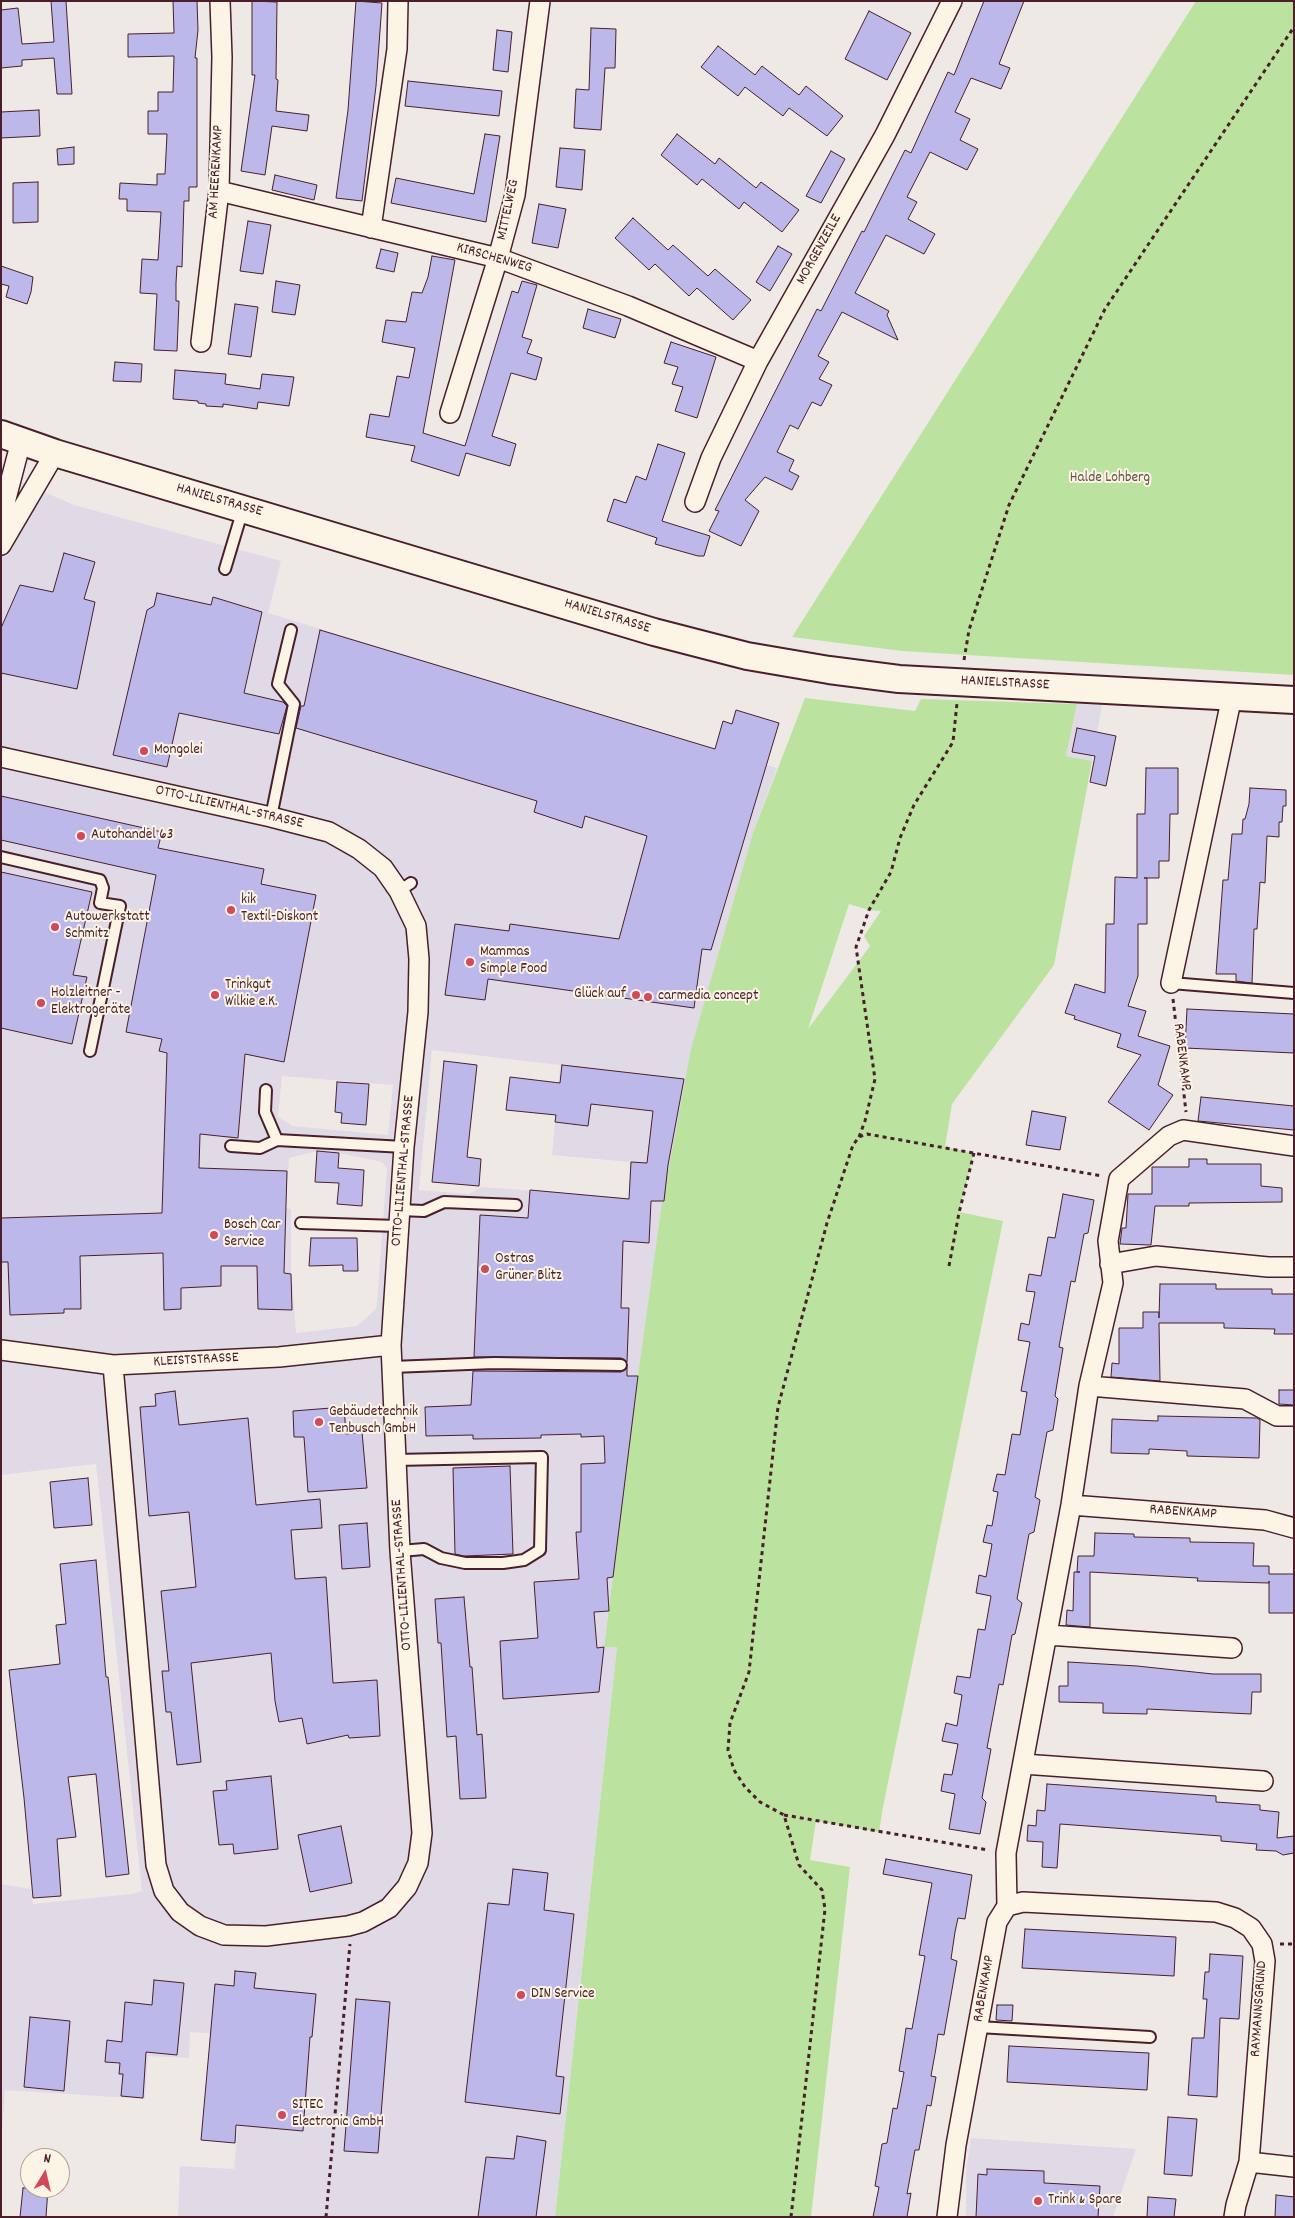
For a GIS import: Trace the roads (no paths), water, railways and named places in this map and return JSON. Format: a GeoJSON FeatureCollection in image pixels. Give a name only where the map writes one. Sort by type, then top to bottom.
{"type":"FeatureCollection","features":[{"type":"Feature","properties":{"kind":"main road","name":"HANIELSTRASSE"},"geometry":{"type":"LineString","coordinates":[[11,438],[654,632],[748,656],[829,670],[899,679],[1294,700]]}},
{"type":"Feature","properties":{"kind":"street","name":"AM HEERENKAMP"},"geometry":{"type":"LineString","coordinates":[[201,342],[219,191],[222,57],[220,1]]}},
{"type":"Feature","properties":{"kind":"street"},"geometry":{"type":"LineString","coordinates":[[371,228],[397,49],[398,1]]}},
{"type":"Feature","properties":{"kind":"street","name":"MITTELWEG"},"geometry":{"type":"LineString","coordinates":[[450,413],[498,258],[514,195],[540,1]]}},
{"type":"Feature","properties":{"kind":"street","name":"MORGENZEILE"},"geometry":{"type":"LineString","coordinates":[[695,502],[711,458],[758,361],[885,135],[952,1]]}},
{"type":"Feature","properties":{"kind":"street","name":"KIRSCHENWEG"},"geometry":{"type":"LineString","coordinates":[[219,191],[498,258],[628,306],[758,361]]}},
{"type":"Feature","properties":{"kind":"street"},"geometry":{"type":"LineString","coordinates":[[1,518],[11,438]]}},
{"type":"Feature","properties":{"kind":"street"},"geometry":{"type":"LineString","coordinates":[[1,545],[56,453]]}},
{"type":"Feature","properties":{"kind":"street"},"geometry":{"type":"LineString","coordinates":[[1171,984],[1232,696]]}},
{"type":"Feature","properties":{"kind":"street","name":"OTTO-LILIENTHAL-STRASSE"},"geometry":{"type":"LineString","coordinates":[[1,757],[271,817],[329,832],[359,849],[405,887],[416,926],[419,959],[418,1012],[408,1070],[391,1345],[400,1551],[422,1833],[418,1863],[407,1886],[389,1908],[363,1922],[348,1926],[266,1936],[224,1935],[200,1926],[180,1912],[164,1890],[156,1864],[113,1365]]}},
{"type":"Feature","properties":{"kind":"street","name":"RABENKAMP"},"geometry":{"type":"LineString","coordinates":[[947,2217],[956,2145],[997,1922],[1007,1906],[1006,1854],[1048,1635],[1071,1505],[1089,1386],[1113,1282],[1108,1241],[1119,1179],[1169,1136],[1183,1130],[1294,1146]]}},
{"type":"Feature","properties":{"kind":"street"},"geometry":{"type":"LineString","coordinates":[[1110,1264],[1156,1256],[1268,1267],[1294,1267]]}},
{"type":"Feature","properties":{"kind":"street","name":"KLEISTSTRASSE"},"geometry":{"type":"LineString","coordinates":[[1,1350],[113,1365],[279,1357],[391,1345]]}},
{"type":"Feature","properties":{"kind":"street"},"geometry":{"type":"LineString","coordinates":[[1089,1386],[1245,1399],[1276,1416],[1294,1416]]}},
{"type":"Feature","properties":{"kind":"street","name":"RABENKAMP"},"geometry":{"type":"LineString","coordinates":[[1071,1505],[1265,1520],[1294,1528]]}},
{"type":"Feature","properties":{"kind":"street"},"geometry":{"type":"LineString","coordinates":[[1048,1635],[1232,1648]]}},
{"type":"Feature","properties":{"kind":"street"},"geometry":{"type":"LineString","coordinates":[[1023,1764],[1262,1781]]}},
{"type":"Feature","properties":{"kind":"street","name":"RAYMANNSGRUND"},"geometry":{"type":"LineString","coordinates":[[1007,1906],[1023,1902],[1216,1912],[1235,1918],[1250,1928],[1262,1944],[1265,1961],[1249,2162],[1234,2217]]}},
{"type":"Feature","properties":{"kind":"street"},"geometry":{"type":"LineString","coordinates":[[1249,2162],[1294,2167]]}},
{"type":"Feature","properties":{"kind":"lane"},"geometry":{"type":"LineString","coordinates":[[225,569],[243,508]]}},
{"type":"Feature","properties":{"kind":"lane"},"geometry":{"type":"LineString","coordinates":[[271,817],[294,704],[278,684],[290,630]]}},
{"type":"Feature","properties":{"kind":"lane"},"geometry":{"type":"LineString","coordinates":[[1,857],[100,880],[103,888],[100,903],[120,906],[90,1051]]}},
{"type":"Feature","properties":{"kind":"lane"},"geometry":{"type":"LineString","coordinates":[[1171,984],[1294,993]]}},
{"type":"Feature","properties":{"kind":"lane"},"geometry":{"type":"LineString","coordinates":[[266,1090],[265,1112],[276,1140]]}},
{"type":"Feature","properties":{"kind":"lane"},"geometry":{"type":"LineString","coordinates":[[231,1146],[260,1148],[276,1140],[404,1147]]}},
{"type":"Feature","properties":{"kind":"lane"},"geometry":{"type":"LineString","coordinates":[[301,1223],[399,1218],[424,1212],[444,1202],[516,1205]]}},
{"type":"Feature","properties":{"kind":"lane"},"geometry":{"type":"LineString","coordinates":[[392,1367],[494,1362],[620,1365]]}},
{"type":"Feature","properties":{"kind":"lane"},"geometry":{"type":"LineString","coordinates":[[395,1460],[542,1457],[540,1550],[524,1560],[503,1563],[464,1563],[441,1558],[424,1549],[400,1551]]}},
{"type":"Feature","properties":{"kind":"lane"},"geometry":{"type":"LineString","coordinates":[[978,2027],[1150,2037]]}},
{"type":"Feature","properties":{"kind":"place","name":"Mongolei"},"geometry":{"type":"Point","coordinates":[144,751]}},
{"type":"Feature","properties":{"kind":"place","name":"Autohandel 63"},"geometry":{"type":"Point","coordinates":[81,836]}},
{"type":"Feature","properties":{"kind":"place","name":"kik Textil-Diskont"},"geometry":{"type":"Point","coordinates":[231,910]}},
{"type":"Feature","properties":{"kind":"place","name":"Autowerkstatt Schmitz"},"geometry":{"type":"Point","coordinates":[55,927]}},
{"type":"Feature","properties":{"kind":"place","name":"Mammas Simple Food"},"geometry":{"type":"Point","coordinates":[470,962]}},
{"type":"Feature","properties":{"kind":"place","name":"Trinkgut Wilkie e.K."},"geometry":{"type":"Point","coordinates":[215,995]}},
{"type":"Feature","properties":{"kind":"place","name":"Glück auf"},"geometry":{"type":"Point","coordinates":[636,995]}},
{"type":"Feature","properties":{"kind":"place","name":"carmedia concept"},"geometry":{"type":"Point","coordinates":[648,997]}},
{"type":"Feature","properties":{"kind":"place","name":"Holzleitner - Elektrogeräte"},"geometry":{"type":"Point","coordinates":[41,1003]}},
{"type":"Feature","properties":{"kind":"place","name":"Bosch Car Service"},"geometry":{"type":"Point","coordinates":[214,1235]}},
{"type":"Feature","properties":{"kind":"place","name":"Ostras Grüner Blitz"},"geometry":{"type":"Point","coordinates":[485,1269]}},
{"type":"Feature","properties":{"kind":"place","name":"Gebäudetechnik Tenbusch GmbH"},"geometry":{"type":"Point","coordinates":[319,1422]}},
{"type":"Feature","properties":{"kind":"place","name":"DIN Service"},"geometry":{"type":"Point","coordinates":[521,1995]}},
{"type":"Feature","properties":{"kind":"place","name":"SITEC Electronic GmbH"},"geometry":{"type":"Point","coordinates":[282,2115]}},
{"type":"Feature","properties":{"kind":"place","name":"Trink & Spare"},"geometry":{"type":"Point","coordinates":[1038,2201]}},
{"type":"Feature","properties":{"kind":"park label","name":"Halde Lohberg"},"geometry":{"type":"Point","coordinates":[1110,479]}}]}
